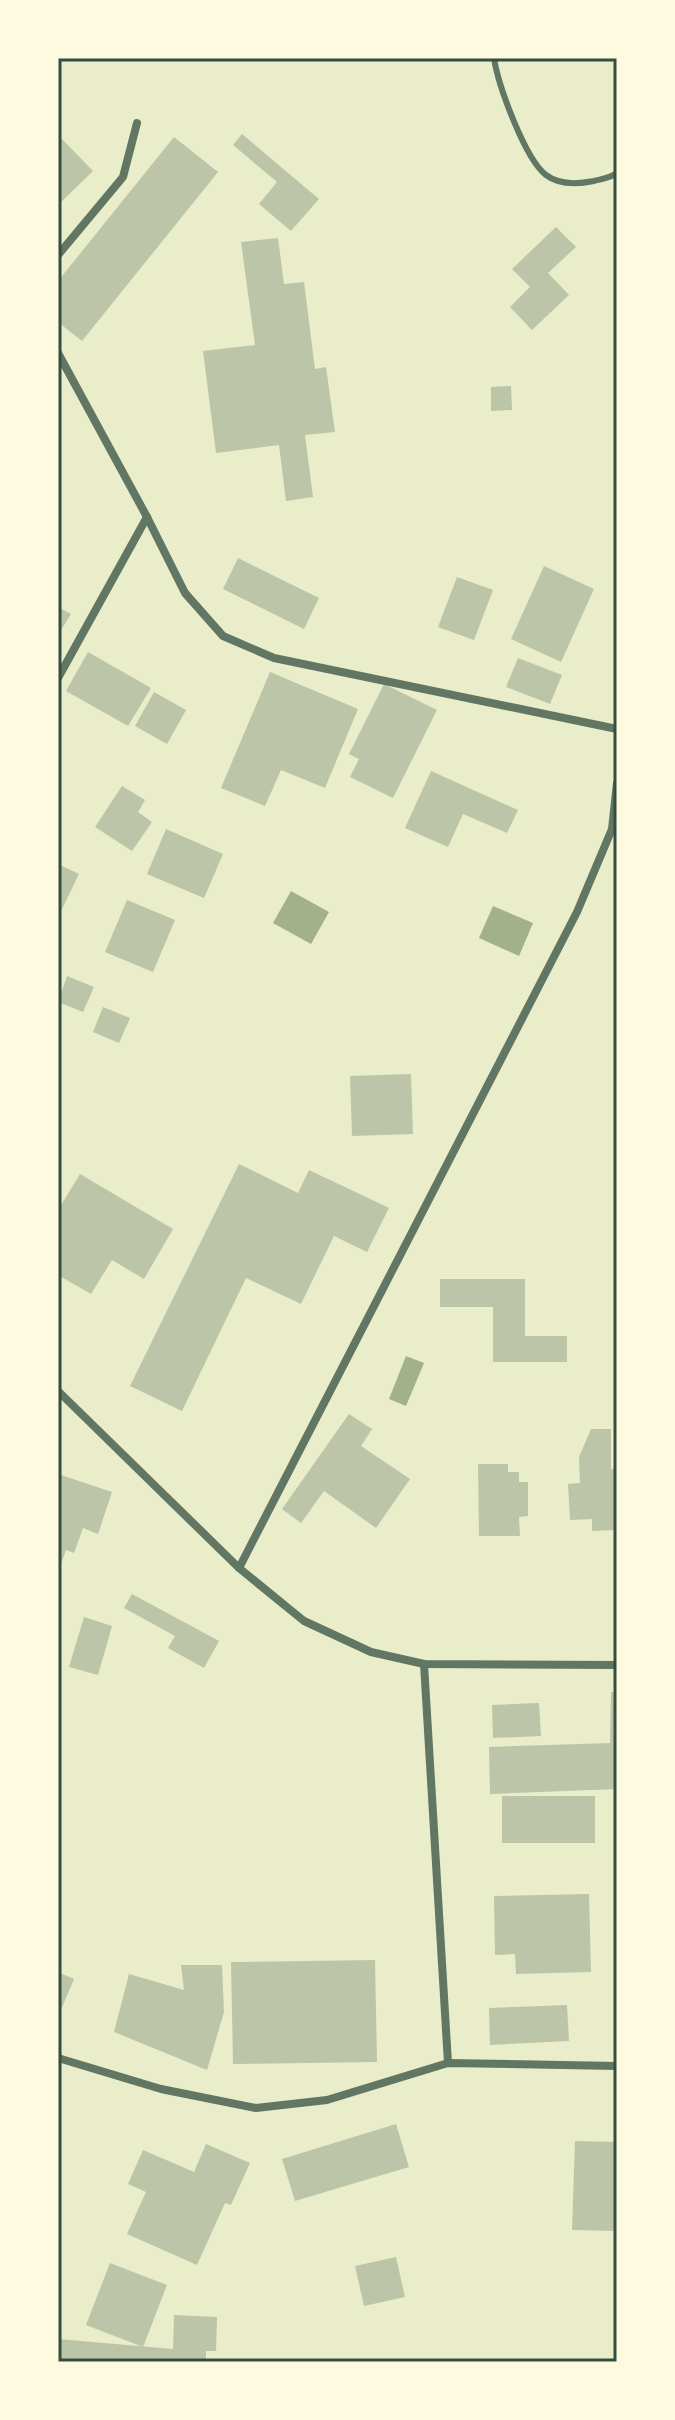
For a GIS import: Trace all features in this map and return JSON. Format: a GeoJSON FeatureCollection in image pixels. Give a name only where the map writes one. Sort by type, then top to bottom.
{"type":"FeatureCollection","features":[{"type":"Feature","properties":{"kind":"street"},"geometry":{"type":"LineString","coordinates":[[58,255],[123,177],[137,123]]}},
{"type":"Feature","properties":{"kind":"street"},"geometry":{"type":"LineString","coordinates":[[58,353],[185,593],[223,636],[274,658],[617,729]]}},
{"type":"Feature","properties":{"kind":"street"},"geometry":{"type":"LineString","coordinates":[[58,678],[147,517]]}},
{"type":"Feature","properties":{"kind":"street"},"geometry":{"type":"LineString","coordinates":[[239,1568],[577,912],[612,829],[617,783]]}},
{"type":"Feature","properties":{"kind":"street"},"geometry":{"type":"LineString","coordinates":[[58,1391],[239,1568],[304,1621],[371,1652],[424,1664],[617,1665]]}},
{"type":"Feature","properties":{"kind":"street"},"geometry":{"type":"LineString","coordinates":[[424,1664],[448,2063]]}},
{"type":"Feature","properties":{"kind":"street"},"geometry":{"type":"LineString","coordinates":[[58,2058],[161,2089],[256,2108],[327,2100],[448,2063],[617,2066]]}},
{"type":"Feature","properties":{"kind":"lane"},"geometry":{"type":"LineString","coordinates":[[494,58],[497,75],[529,156],[547,177],[577,185],[617,173]]}},
{"type":"Feature","properties":{"kind":"shaded area"},"geometry":{"type":"Polygon","coordinates":[[[291,891],[329,912],[311,944],[273,923],[291,891]]]}},
{"type":"Feature","properties":{"kind":"shaded area"},"geometry":{"type":"Polygon","coordinates":[[[493,906],[533,923],[519,956],[479,938],[493,906]]]}},
{"type":"Feature","properties":{"kind":"shaded area"},"geometry":{"type":"Polygon","coordinates":[[[406,1356],[424,1363],[406,1406],[389,1399],[406,1356]]]}},
{"type":"Feature","properties":{"kind":"building"},"geometry":{"type":"Polygon","coordinates":[[[242,134],[319,199],[291,231],[259,204],[277,182],[233,145],[242,134]]]}},
{"type":"Feature","properties":{"kind":"building"},"geometry":{"type":"Polygon","coordinates":[[[58,135],[93,171],[58,205],[58,135]]]}},
{"type":"Feature","properties":{"kind":"building"},"geometry":{"type":"Polygon","coordinates":[[[174,137],[218,172],[82,341],[58,322],[58,281],[174,137]]]}},
{"type":"Feature","properties":{"kind":"building"},"geometry":{"type":"Polygon","coordinates":[[[556,227],[576,247],[548,273],[569,295],[532,330],[510,307],[530,287],[512,269],[556,227]]]}},
{"type":"Feature","properties":{"kind":"building"},"geometry":{"type":"Polygon","coordinates":[[[278,238],[284,284],[304,282],[315,369],[326,367],[335,432],[305,435],[313,497],[286,501],[279,445],[216,453],[203,351],[255,345],[241,242],[278,238]]]}},
{"type":"Feature","properties":{"kind":"building"},"geometry":{"type":"Polygon","coordinates":[[[511,386],[512,410],[491,411],[491,387],[511,386]]]}},
{"type":"Feature","properties":{"kind":"building"},"geometry":{"type":"Polygon","coordinates":[[[238,558],[319,598],[304,629],[223,589],[238,558]]]}},
{"type":"Feature","properties":{"kind":"building"},"geometry":{"type":"Polygon","coordinates":[[[544,566],[594,589],[561,662],[511,639],[544,566]]]}},
{"type":"Feature","properties":{"kind":"building"},"geometry":{"type":"Polygon","coordinates":[[[457,577],[493,590],[474,640],[438,627],[457,577]]]}},
{"type":"Feature","properties":{"kind":"building"},"geometry":{"type":"Polygon","coordinates":[[[58,607],[71,614],[58,635],[58,607]]]}},
{"type":"Feature","properties":{"kind":"building"},"geometry":{"type":"Polygon","coordinates":[[[88,652],[151,688],[128,726],[66,691],[88,652]]]}},
{"type":"Feature","properties":{"kind":"building"},"geometry":{"type":"Polygon","coordinates":[[[518,658],[562,675],[550,704],[506,687],[518,658]]]}},
{"type":"Feature","properties":{"kind":"building"},"geometry":{"type":"Polygon","coordinates":[[[270,672],[358,709],[325,788],[281,770],[265,806],[221,788],[270,672]]]}},
{"type":"Feature","properties":{"kind":"building"},"geometry":{"type":"Polygon","coordinates":[[[384,684],[437,710],[393,798],[350,777],[359,759],[349,754],[384,684]]]}},
{"type":"Feature","properties":{"kind":"building"},"geometry":{"type":"Polygon","coordinates":[[[154,692],[186,710],[167,744],[135,726],[154,692]]]}},
{"type":"Feature","properties":{"kind":"building"},"geometry":{"type":"Polygon","coordinates":[[[431,771],[518,810],[507,833],[463,814],[448,847],[405,828],[431,771]]]}},
{"type":"Feature","properties":{"kind":"building"},"geometry":{"type":"Polygon","coordinates":[[[122,786],[145,800],[138,812],[152,822],[132,851],[95,827],[122,786]]]}},
{"type":"Feature","properties":{"kind":"building"},"geometry":{"type":"Polygon","coordinates":[[[166,829],[223,854],[204,898],[147,874],[166,829]]]}},
{"type":"Feature","properties":{"kind":"building"},"geometry":{"type":"Polygon","coordinates":[[[58,864],[79,874],[60,913],[58,912],[58,864]]]}},
{"type":"Feature","properties":{"kind":"building"},"geometry":{"type":"Polygon","coordinates":[[[127,900],[175,920],[153,972],[105,952],[127,900]]]}},
{"type":"Feature","properties":{"kind":"building"},"geometry":{"type":"Polygon","coordinates":[[[67,976],[94,987],[83,1012],[58,1002],[67,976]]]}},
{"type":"Feature","properties":{"kind":"building"},"geometry":{"type":"Polygon","coordinates":[[[103,1007],[130,1018],[119,1043],[93,1032],[103,1007]]]}},
{"type":"Feature","properties":{"kind":"building"},"geometry":{"type":"Polygon","coordinates":[[[411,1074],[413,1134],[352,1136],[350,1076],[411,1074]]]}},
{"type":"Feature","properties":{"kind":"building"},"geometry":{"type":"Polygon","coordinates":[[[239,1164],[298,1193],[309,1170],[389,1208],[367,1252],[334,1236],[301,1304],[246,1278],[182,1411],[130,1386],[239,1164]]]}},
{"type":"Feature","properties":{"kind":"building"},"geometry":{"type":"Polygon","coordinates":[[[80,1174],[173,1229],[144,1279],[112,1260],[91,1294],[58,1275],[58,1210],[80,1174]]]}},
{"type":"Feature","properties":{"kind":"building"},"geometry":{"type":"Polygon","coordinates":[[[440,1279],[525,1279],[525,1336],[567,1336],[567,1362],[493,1362],[493,1307],[440,1307],[440,1279]]]}},
{"type":"Feature","properties":{"kind":"building"},"geometry":{"type":"Polygon","coordinates":[[[349,1414],[372,1429],[361,1446],[410,1479],[376,1528],[324,1491],[301,1523],[282,1509],[349,1414]]]}},
{"type":"Feature","properties":{"kind":"building"},"geometry":{"type":"Polygon","coordinates":[[[591,1429],[611,1429],[611,1469],[617,1469],[617,1530],[592,1531],[592,1519],[570,1520],[568,1484],[580,1483],[579,1457],[591,1429]]]}},
{"type":"Feature","properties":{"kind":"building"},"geometry":{"type":"Polygon","coordinates":[[[478,1464],[508,1464],[508,1472],[519,1472],[519,1482],[528,1482],[528,1516],[519,1517],[520,1536],[479,1536],[478,1464]]]}},
{"type":"Feature","properties":{"kind":"building"},"geometry":{"type":"Polygon","coordinates":[[[58,1474],[112,1492],[98,1534],[83,1528],[74,1553],[66,1550],[58,1572],[58,1542],[62,1529],[58,1528],[58,1474]]]}},
{"type":"Feature","properties":{"kind":"building"},"geometry":{"type":"Polygon","coordinates":[[[132,1594],[219,1641],[204,1668],[168,1648],[175,1636],[124,1608],[132,1594]]]}},
{"type":"Feature","properties":{"kind":"building"},"geometry":{"type":"Polygon","coordinates":[[[84,1617],[112,1626],[98,1675],[69,1667],[84,1617]]]}},
{"type":"Feature","properties":{"kind":"building"},"geometry":{"type":"Polygon","coordinates":[[[611,1692],[617,1692],[617,1789],[490,1794],[489,1747],[610,1743],[611,1692]]]}},
{"type":"Feature","properties":{"kind":"building"},"geometry":{"type":"Polygon","coordinates":[[[539,1703],[541,1736],[493,1738],[492,1705],[539,1703]]]}},
{"type":"Feature","properties":{"kind":"building"},"geometry":{"type":"Polygon","coordinates":[[[502,1796],[595,1796],[595,1843],[502,1843],[502,1796]]]}},
{"type":"Feature","properties":{"kind":"building"},"geometry":{"type":"Polygon","coordinates":[[[589,1894],[591,1972],[516,1974],[515,1954],[495,1955],[494,1896],[589,1894]]]}},
{"type":"Feature","properties":{"kind":"building"},"geometry":{"type":"Polygon","coordinates":[[[375,1960],[377,2062],[233,2064],[231,1962],[375,1960]]]}},
{"type":"Feature","properties":{"kind":"building"},"geometry":{"type":"Polygon","coordinates":[[[181,1965],[222,1965],[224,2012],[207,2070],[114,2032],[129,1974],[184,1990],[181,1965]]]}},
{"type":"Feature","properties":{"kind":"building"},"geometry":{"type":"Polygon","coordinates":[[[58,1972],[74,1979],[58,2017],[58,1972]]]}},
{"type":"Feature","properties":{"kind":"building"},"geometry":{"type":"Polygon","coordinates":[[[567,2005],[569,2041],[490,2045],[489,2008],[567,2005]]]}},
{"type":"Feature","properties":{"kind":"building"},"geometry":{"type":"Polygon","coordinates":[[[396,2124],[409,2167],[295,2201],[282,2159],[396,2124]]]}},
{"type":"Feature","properties":{"kind":"building"},"geometry":{"type":"Polygon","coordinates":[[[575,2141],[617,2142],[617,2231],[572,2230],[575,2141]]]}},
{"type":"Feature","properties":{"kind":"building"},"geometry":{"type":"Polygon","coordinates":[[[206,2144],[250,2163],[231,2205],[225,2203],[197,2265],[127,2234],[146,2192],[128,2184],[143,2150],[194,2172],[206,2144]]]}},
{"type":"Feature","properties":{"kind":"building"},"geometry":{"type":"Polygon","coordinates":[[[396,2257],[405,2297],[364,2306],[355,2266],[396,2257]]]}},
{"type":"Feature","properties":{"kind":"building"},"geometry":{"type":"Polygon","coordinates":[[[110,2263],[167,2285],[143,2347],[86,2325],[110,2263]]]}},
{"type":"Feature","properties":{"kind":"building"},"geometry":{"type":"Polygon","coordinates":[[[174,2315],[217,2317],[216,2351],[206,2351],[206,2362],[58,2362],[58,2339],[173,2349],[174,2315]]]}}]}
